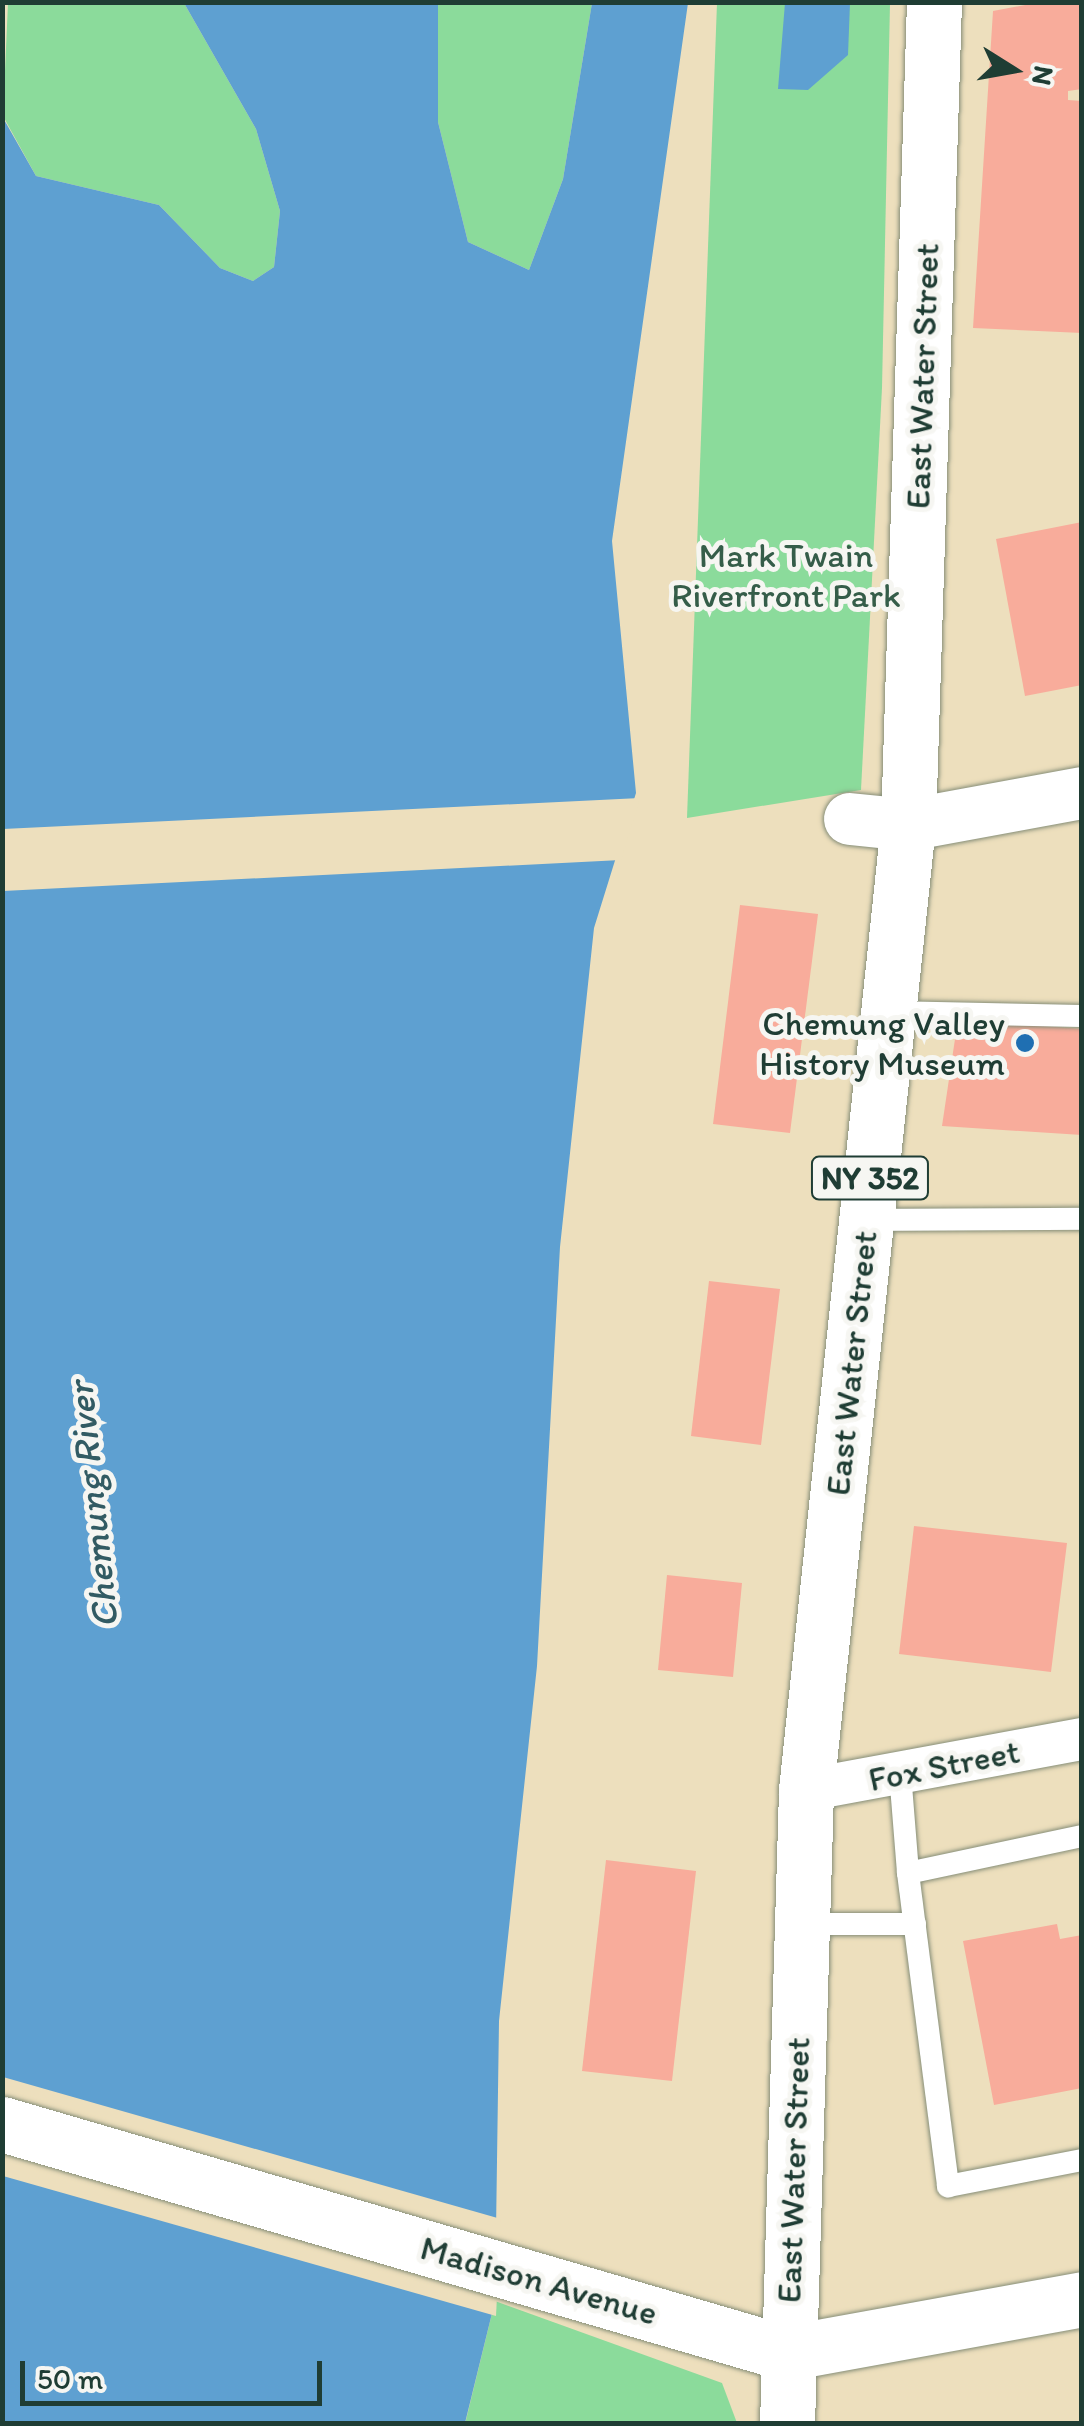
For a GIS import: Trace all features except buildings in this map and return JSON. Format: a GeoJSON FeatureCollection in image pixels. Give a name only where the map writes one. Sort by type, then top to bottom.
{"type":"FeatureCollection","features":[{"type":"Feature","properties":{"kind":"main road","name":"East Water Street"},"geometry":{"type":"LineString","coordinates":[[787,2424],[786,2353],[806,1790],[908,825],[934,2]]}},
{"type":"Feature","properties":{"kind":"main road","name":"Madison Avenue"},"geometry":{"type":"LineString","coordinates":[[2,2124],[786,2353],[1082,2300]]}},
{"type":"Feature","properties":{"kind":"street"},"geometry":{"type":"LineString","coordinates":[[850,819],[908,825],[1082,793]]}},
{"type":"Feature","properties":{"kind":"street","name":"Fox Street"},"geometry":{"type":"LineString","coordinates":[[806,1790],[1082,1739]]}},
{"type":"Feature","properties":{"kind":"lane"},"geometry":{"type":"LineString","coordinates":[[888,1012],[1082,1016]]}},
{"type":"Feature","properties":{"kind":"lane"},"geometry":{"type":"LineString","coordinates":[[866,1220],[1082,1219]]}},
{"type":"Feature","properties":{"kind":"lane"},"geometry":{"type":"LineString","coordinates":[[900,1773],[908,1873],[948,2186],[1082,2160]]}},
{"type":"Feature","properties":{"kind":"lane"},"geometry":{"type":"LineString","coordinates":[[908,1873],[1082,1836]]}},
{"type":"Feature","properties":{"kind":"lane"},"geometry":{"type":"LineString","coordinates":[[802,1924],[915,1924]]}},
{"type":"Feature","properties":{"kind":"green space"},"geometry":{"type":"Polygon","coordinates":[[[8,3],[184,3],[256,129],[280,211],[274,267],[253,281],[220,268],[159,205],[36,176],[3,116],[8,3]]]}},
{"type":"Feature","properties":{"kind":"green space"},"geometry":{"type":"Polygon","coordinates":[[[438,3],[592,3],[563,179],[529,270],[468,242],[438,122],[438,3]]]}},
{"type":"Feature","properties":{"kind":"green space","name":"Mark Twain Riverfront Park"},"geometry":{"type":"Polygon","coordinates":[[[717,3],[890,3],[882,388],[861,790],[687,818],[717,3]]]}},
{"type":"Feature","properties":{"kind":"green space"},"geometry":{"type":"Polygon","coordinates":[[[495,2301],[722,2383],[737,2423],[465,2424],[495,2301]]]}},
{"type":"Feature","properties":{"kind":"water","name":"Chemung River"},"geometry":{"type":"Polygon","coordinates":[[[184,3],[438,3],[438,122],[468,242],[529,270],[563,179],[592,3],[688,3],[612,541],[636,793],[594,928],[560,1247],[537,1666],[499,2021],[495,2301],[465,2423],[3,2423],[2,116],[36,176],[159,205],[220,268],[253,281],[274,267],[280,211],[256,129],[184,3]]]}},
{"type":"Feature","properties":{"kind":"water"},"geometry":{"type":"Polygon","coordinates":[[[785,3],[850,3],[848,55],[808,90],[778,89],[785,3]]]}},
{"type":"Feature","properties":{"kind":"pier"},"geometry":{"type":"Polygon","coordinates":[[[640,798],[621,860],[3,891],[3,829],[640,798]]]}},
{"type":"Feature","properties":{"kind":"pier"},"geometry":{"type":"Polygon","coordinates":[[[3,2077],[501,2219],[496,2316],[3,2176],[3,2077]]]}},
{"type":"Feature","properties":{"kind":"place","name":"Chemung Valley History Museum"},"geometry":{"type":"Point","coordinates":[1025,1043]}}]}
